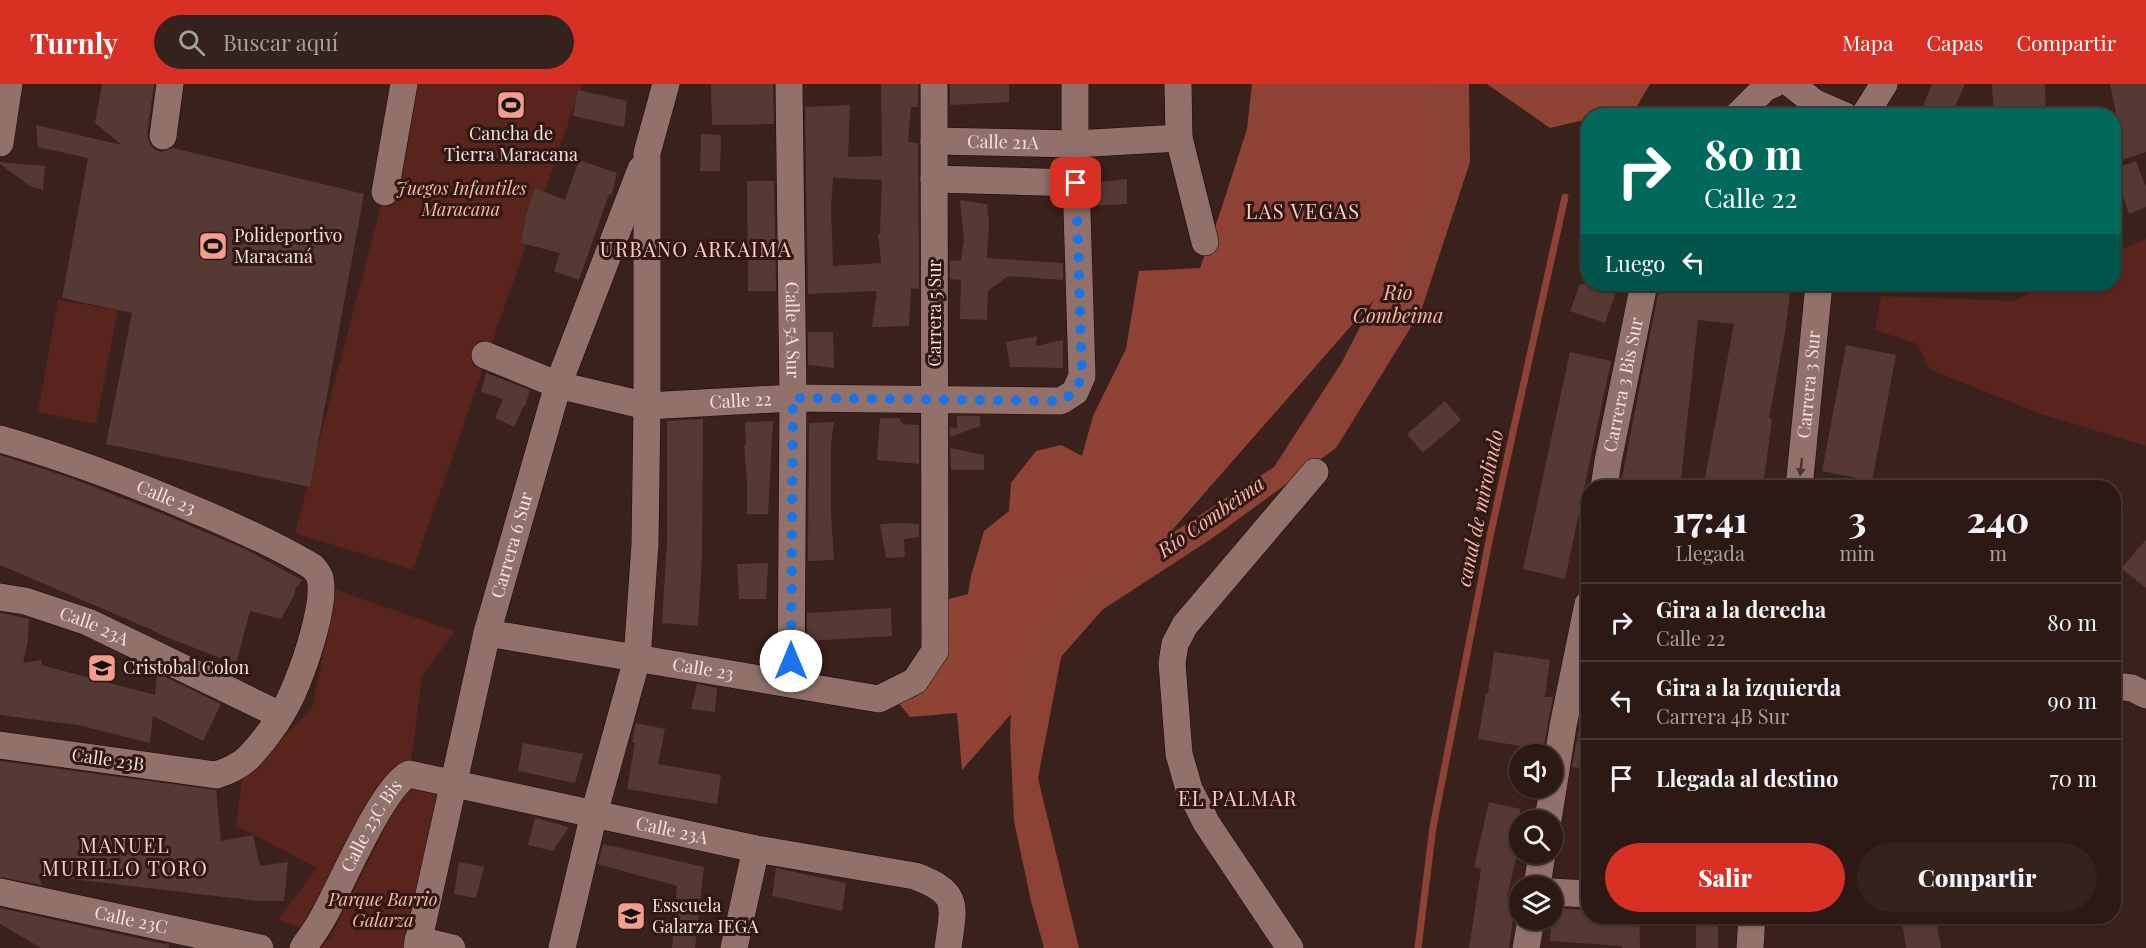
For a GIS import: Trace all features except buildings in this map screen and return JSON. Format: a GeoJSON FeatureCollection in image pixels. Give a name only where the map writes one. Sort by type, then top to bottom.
{"type":"FeatureCollection","features":[{"type":"Feature","properties":{"kind":"street"},"geometry":{"type":"LineString","coordinates":[[0,138],[9,84]]}},
{"type":"Feature","properties":{"kind":"street"},"geometry":{"type":"LineString","coordinates":[[163,136],[170,84]]}},
{"type":"Feature","properties":{"kind":"street"},"geometry":{"type":"LineString","coordinates":[[385,192],[404,84]]}},
{"type":"Feature","properties":{"kind":"street","name":"Carrera 6 Sur"},"geometry":{"type":"LineString","coordinates":[[417,944],[487,633],[558,385],[647,153],[666,84]]}},
{"type":"Feature","properties":{"kind":"street","name":"Calle 5A Sur"},"geometry":{"type":"LineString","coordinates":[[789,84],[793,398],[791,683]]}},
{"type":"Feature","properties":{"kind":"street","name":"Carrera 5 Sur"},"geometry":{"type":"LineString","coordinates":[[934,84],[935,651]]}},
{"type":"Feature","properties":{"kind":"street"},"geometry":{"type":"LineString","coordinates":[[934,179],[1076,183],[1075,84]]}},
{"type":"Feature","properties":{"kind":"street"},"geometry":{"type":"LineString","coordinates":[[1178,84],[1179,138],[1204,242]]}},
{"type":"Feature","properties":{"kind":"street"},"geometry":{"type":"LineString","coordinates":[[1745,108],[1765,88],[1774,84]]}},
{"type":"Feature","properties":{"kind":"street"},"geometry":{"type":"LineString","coordinates":[[1791,84],[1815,103],[1827,108]]}},
{"type":"Feature","properties":{"kind":"street"},"geometry":{"type":"LineString","coordinates":[[1869,108],[1884,84]]}},
{"type":"Feature","properties":{"kind":"street","name":"Calle 21A"},"geometry":{"type":"LineString","coordinates":[[934,141],[1075,144],[1179,138]]}},
{"type":"Feature","properties":{"kind":"street","name":"Carrera 6 Sur"},"geometry":{"type":"LineString","coordinates":[[562,948],[594,814],[637,658],[645,544],[647,153]]}},
{"type":"Feature","properties":{"kind":"street","name":"Calle 22"},"geometry":{"type":"LineString","coordinates":[[485,355],[558,385],[647,406],[793,398],[1061,401],[1075,392],[1082,376],[1076,183]]}},
{"type":"Feature","properties":{"kind":"street","name":"Carrera 3 Bis Sur"},"geometry":{"type":"LineString","coordinates":[[1606,480],[1643,291]]}},
{"type":"Feature","properties":{"kind":"street","name":"Carrera 3 Sur"},"geometry":{"type":"LineString","coordinates":[[1800,480],[1818,291]]}},
{"type":"Feature","properties":{"kind":"street","name":"Calle 23"},"geometry":{"type":"LineString","coordinates":[[0,439],[54,454],[155,493],[232,525],[313,567],[320,576],[321,591],[314,632],[296,686],[280,715]]}},
{"type":"Feature","properties":{"kind":"street"},"geometry":{"type":"LineString","coordinates":[[1290,948],[1207,824],[1189,789],[1179,754],[1172,663],[1175,644],[1185,625],[1315,472]]}},
{"type":"Feature","properties":{"kind":"street","name":"Calle 23A"},"geometry":{"type":"LineString","coordinates":[[0,597],[25,600],[88,622],[280,715]]}},
{"type":"Feature","properties":{"kind":"street","name":"Calle 23"},"geometry":{"type":"LineString","coordinates":[[487,633],[879,699],[915,681],[935,651]]}},
{"type":"Feature","properties":{"kind":"street"},"geometry":{"type":"LineString","coordinates":[[1550,810],[1563,726],[1581,642]]}},
{"type":"Feature","properties":{"kind":"street"},"geometry":{"type":"LineString","coordinates":[[2121,687],[2132,688],[2146,695]]}},
{"type":"Feature","properties":{"kind":"street","name":"Calle 23B"},"geometry":{"type":"LineString","coordinates":[[0,746],[216,775],[232,771],[247,758],[280,715]]}},
{"type":"Feature","properties":{"kind":"street","name":"Calle 23A"},"geometry":{"type":"LineString","coordinates":[[409,774],[756,849],[915,876],[936,884],[948,895],[953,913],[948,948]]}},
{"type":"Feature","properties":{"kind":"street","name":"Calle 23C Bis"},"geometry":{"type":"LineString","coordinates":[[303,948],[321,921],[378,812],[395,785],[409,774]]}},
{"type":"Feature","properties":{"kind":"street"},"geometry":{"type":"LineString","coordinates":[[734,948],[756,849]]}},
{"type":"Feature","properties":{"kind":"street","name":"Calle 23C"},"geometry":{"type":"LineString","coordinates":[[0,892],[260,948]]}},
{"type":"Feature","properties":{"kind":"street"},"geometry":{"type":"LineString","coordinates":[[1563,893],[1581,894]]}},
{"type":"Feature","properties":{"kind":"street"},"geometry":{"type":"LineString","coordinates":[[1749,948],[1751,924]]}},
{"type":"Feature","properties":{"kind":"street"},"geometry":{"type":"LineString","coordinates":[[1526,948],[1529,930]]}},
{"type":"Feature","properties":{"kind":"street"},"geometry":{"type":"LineString","coordinates":[[417,944],[452,948]]}},
{"type":"Feature","properties":{"kind":"green space","name":"Juegos Infantiles Maracana"},"geometry":{"type":"Polygon","coordinates":[[[413,84],[582,84],[413,570],[295,533],[413,84]]]}},
{"type":"Feature","properties":{"kind":"green space"},"geometry":{"type":"Polygon","coordinates":[[[2146,239],[2146,446],[2038,413],[1929,369],[1917,344],[1875,330],[1881,296],[2014,301],[2032,291],[2121,291],[2121,249],[2146,239]]]}},
{"type":"Feature","properties":{"kind":"green space"},"geometry":{"type":"Polygon","coordinates":[[[58,300],[118,310],[96,424],[38,412],[58,300]]]}},
{"type":"Feature","properties":{"kind":"green space"},"geometry":{"type":"Polygon","coordinates":[[[336,590],[455,631],[422,676],[410,769],[302,928],[278,920],[317,868],[236,826],[242,778],[312,709],[336,590]]]}},
{"type":"Feature","properties":{"kind":"green space","name":"Parque Barrio Galarza"},"geometry":{"type":"Polygon","coordinates":[[[408,781],[446,788],[411,948],[319,948],[331,936],[408,781]]]}},
{"type":"Feature","properties":{"kind":"shaded area"},"geometry":{"type":"Polygon","coordinates":[[[1252,84],[1430,84],[1440,117],[1421,246],[962,770],[957,713],[910,717],[897,701],[945,654],[949,599],[968,594],[984,531],[1009,511],[1011,483],[1036,451],[1061,445],[1082,456],[1093,416],[1126,349],[1139,271],[1200,268],[1247,129],[1252,84]]]}},
{"type":"Feature","properties":{"kind":"shaded area"},"geometry":{"type":"Polygon","coordinates":[[[1487,84],[1650,84],[1636,108],[1581,108],[1581,121],[1550,128],[1487,84]]]}},
{"type":"Feature","properties":{"kind":"water","name":"Rio Combeima"},"geometry":{"type":"Polygon","coordinates":[[[1428,84],[1469,84],[1470,162],[1421,311],[1336,448],[1211,539],[1099,612],[1063,647],[1038,778],[1079,948],[1044,948],[1031,901],[1014,821],[1010,734],[1013,662],[1065,581],[1154,545],[1274,467],[1342,362],[1416,218],[1435,107],[1428,84]]]}},
{"type":"Feature","properties":{"kind":"waterway","name":"canal de mirolindo"},"geometry":{"type":"LineString","coordinates":[[1418,948],[1433,827],[1490,536],[1565,197]]}},
{"type":"Feature","properties":{"kind":"place","name":"Cancha de Tierra Maracana"},"geometry":{"type":"Point","coordinates":[511,105]}},
{"type":"Feature","properties":{"kind":"place","name":"Polideportivo Maracaná"},"geometry":{"type":"Point","coordinates":[213,246]}},
{"type":"Feature","properties":{"kind":"place","name":"Cristobal Colon"},"geometry":{"type":"Point","coordinates":[102,668]}},
{"type":"Feature","properties":{"kind":"place","name":"Esscuela Galarza IEGA"},"geometry":{"type":"Point","coordinates":[631,916]}},
{"type":"Feature","properties":{"kind":"district","name":"LAS VEGAS"},"geometry":{"type":"Point","coordinates":[1303,212]}},
{"type":"Feature","properties":{"kind":"district","name":"URBANO ARKAIMA"},"geometry":{"type":"Point","coordinates":[696,250]}},
{"type":"Feature","properties":{"kind":"district","name":"EL PALMAR"},"geometry":{"type":"Point","coordinates":[1238,799]}},
{"type":"Feature","properties":{"kind":"district","name":"MANUEL MURILLO TORO"},"geometry":{"type":"Point","coordinates":[125,858]}},
{"type":"Feature","properties":{"kind":"route"},"geometry":{"type":"LineString","coordinates":[[791,661],[793,398],[1061,401],[1075,392],[1082,376],[1076,183]]}},
{"type":"Feature","properties":{"kind":"water label","name":"Río Combeima"},"geometry":{"type":"Point","coordinates":[1211,517]}}]}
